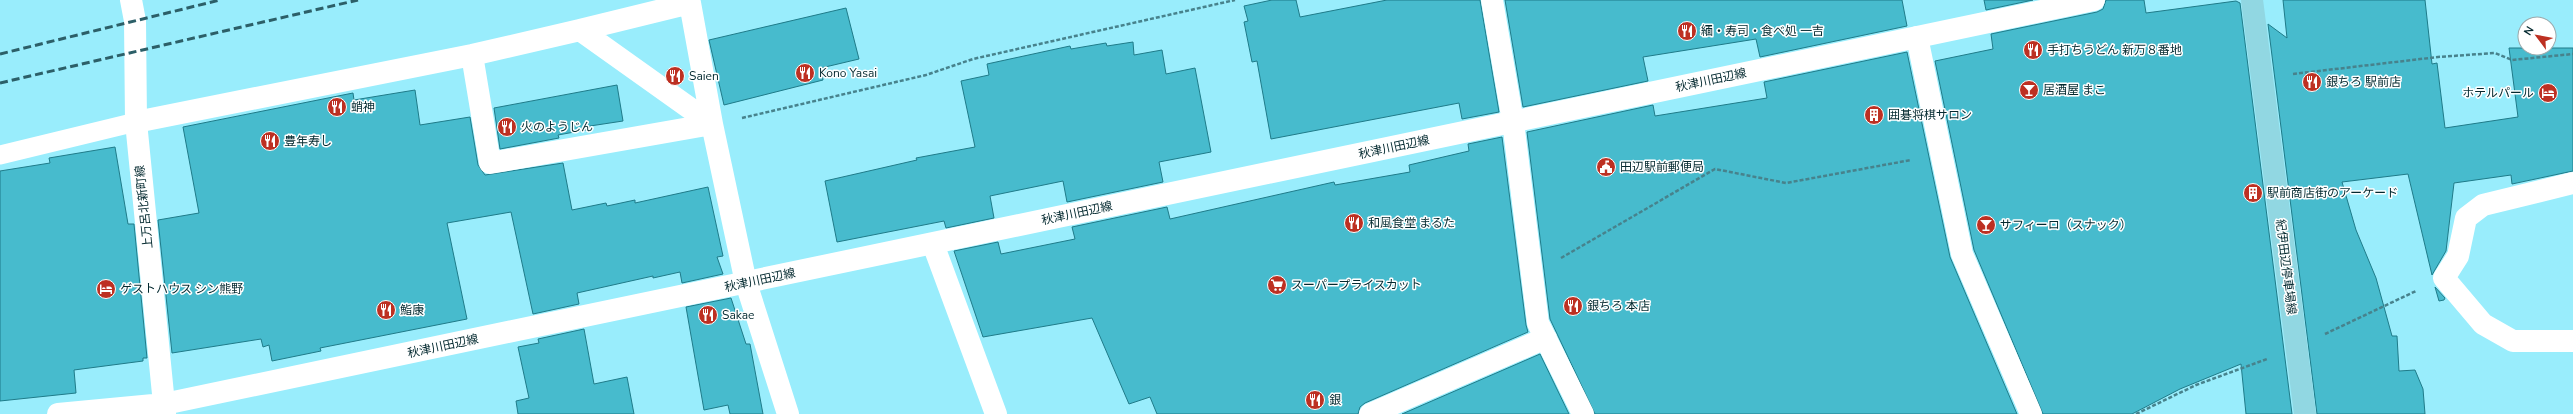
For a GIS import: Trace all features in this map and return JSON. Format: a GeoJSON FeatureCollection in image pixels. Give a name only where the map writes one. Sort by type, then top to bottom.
{"type":"FeatureCollection","features":[{"type":"Feature","properties":{"kind":"main road","name":"紀伊田辺停車場線"},"geometry":{"type":"LineString","coordinates":[[2252,0],[2305,414]]}},
{"type":"Feature","properties":{"kind":"street","name":"上万呂北新町線"},"geometry":{"type":"LineString","coordinates":[[131,0],[135,21],[136,122],[164,409]]}},
{"type":"Feature","properties":{"kind":"street"},"geometry":{"type":"LineString","coordinates":[[1492,0],[1513,122],[1538,323],[1583,414]]}},
{"type":"Feature","properties":{"kind":"street","name":"秋津川田辺線"},"geometry":{"type":"LineString","coordinates":[[58,414],[164,409],[746,283],[2094,0]]}},
{"type":"Feature","properties":{"kind":"street"},"geometry":{"type":"LineString","coordinates":[[136,122],[472,55],[690,3],[712,124],[746,283],[788,414]]}},
{"type":"Feature","properties":{"kind":"street"},"geometry":{"type":"LineString","coordinates":[[580,30],[712,124]]}},
{"type":"Feature","properties":{"kind":"street"},"geometry":{"type":"LineString","coordinates":[[1917,37],[1962,254],[2031,414]]}},
{"type":"Feature","properties":{"kind":"street"},"geometry":{"type":"LineString","coordinates":[[472,55],[490,163],[712,124]]}},
{"type":"Feature","properties":{"kind":"street"},"geometry":{"type":"LineString","coordinates":[[2573,183],[2483,205],[2466,218],[2458,256],[2444,278],[2483,324],[2513,341],[2573,341]]}},
{"type":"Feature","properties":{"kind":"street"},"geometry":{"type":"LineString","coordinates":[[933,244],[996,414]]}},
{"type":"Feature","properties":{"kind":"street"},"geometry":{"type":"LineString","coordinates":[[1370,414],[1546,338]]}},
{"type":"Feature","properties":{"kind":"lane"},"geometry":{"type":"LineString","coordinates":[[0,155],[136,122]]}},
{"type":"Feature","properties":{"kind":"path"},"geometry":{"type":"LineString","coordinates":[[712,124],[926,75],[973,60],[1235,0]]}},
{"type":"Feature","properties":{"kind":"path"},"geometry":{"type":"LineString","coordinates":[[2262,78],[2438,57],[2495,53],[2512,60],[2573,54]]}},
{"type":"Feature","properties":{"kind":"path"},"geometry":{"type":"LineString","coordinates":[[1531,276],[1715,169],[1786,184],[1941,155]]}},
{"type":"Feature","properties":{"kind":"building"},"geometry":{"type":"Polygon","coordinates":[[[1272,0],[1296,0],[1300,17],[1387,0],[1480,0],[1499,112],[1462,119],[1459,103],[1271,139],[1257,61],[1252,62],[1244,22],[1248,21],[1244,6],[1272,0]]]}},
{"type":"Feature","properties":{"kind":"building"},"geometry":{"type":"Polygon","coordinates":[[[1505,0],[1902,0],[1907,26],[1760,57],[1756,39],[1643,57],[1648,81],[1523,107],[1505,0]]]}},
{"type":"Feature","properties":{"kind":"building"},"geometry":{"type":"Polygon","coordinates":[[[1984,0],[2033,0],[1986,10],[1984,0]]]}},
{"type":"Feature","properties":{"kind":"building"},"geometry":{"type":"Polygon","coordinates":[[[2106,0],[2144,0],[2146,13],[2236,1],[2240,3],[2292,414],[2246,414],[2241,364],[2180,389],[2132,414],[2043,414],[1974,250],[1935,61],[1993,49],[1991,34],[2097,12],[2103,9],[2106,0]]]}},
{"type":"Feature","properties":{"kind":"building"},"geometry":{"type":"Polygon","coordinates":[[[2283,0],[2425,0],[2432,64],[2437,63],[2445,128],[2518,117],[2509,48],[2517,48],[2517,56],[2557,56],[2557,48],[2573,48],[2573,171],[2512,184],[2511,175],[2454,183],[2446,251],[2432,275],[2408,174],[2342,182],[2356,230],[2376,278],[2392,336],[2397,336],[2399,371],[2415,370],[2423,389],[2425,414],[2317,414],[2268,24],[2287,38],[2283,0]]]}},
{"type":"Feature","properties":{"kind":"building"},"geometry":{"type":"Polygon","coordinates":[[[846,8],[859,59],[821,68],[823,80],[724,105],[709,40],[846,8]]]}},
{"type":"Feature","properties":{"kind":"building"},"geometry":{"type":"Polygon","coordinates":[[[1133,42],[1134,55],[1162,50],[1166,74],[1195,68],[1211,152],[1159,162],[1163,182],[1067,202],[1063,181],[990,196],[994,218],[946,228],[944,221],[837,242],[825,181],[917,160],[916,158],[975,147],[961,81],[989,75],[987,64],[1070,46],[1071,49],[1106,43],[1107,46],[1133,42]]]}},
{"type":"Feature","properties":{"kind":"building"},"geometry":{"type":"Polygon","coordinates":[[[1907,52],[1950,257],[2017,414],[1595,414],[1550,319],[1527,132],[1653,105],[1655,116],[1767,98],[1764,82],[1907,52]]]}},
{"type":"Feature","properties":{"kind":"building"},"geometry":{"type":"Polygon","coordinates":[[[617,85],[623,121],[590,126],[591,129],[558,135],[559,138],[500,149],[494,108],[617,85]]]}},
{"type":"Feature","properties":{"kind":"building"},"geometry":{"type":"Polygon","coordinates":[[[415,90],[420,125],[470,117],[478,165],[485,175],[563,163],[572,210],[606,203],[607,206],[635,200],[635,203],[708,187],[723,256],[717,257],[723,274],[682,283],[680,272],[653,278],[653,276],[577,293],[579,304],[533,314],[511,212],[447,223],[467,319],[320,348],[321,351],[272,361],[269,345],[263,347],[261,339],[172,353],[158,220],[199,213],[183,127],[353,93],[354,100],[415,90]]]}},
{"type":"Feature","properties":{"kind":"building"},"geometry":{"type":"Polygon","coordinates":[[[1502,137],[1528,332],[1365,403],[1360,407],[1358,414],[1157,414],[1150,397],[1129,404],[1092,318],[983,337],[954,251],[998,242],[1001,254],[1075,239],[1072,227],[1167,207],[1170,219],[1334,182],[1335,185],[1410,172],[1409,165],[1469,151],[1468,144],[1502,137]]]}},
{"type":"Feature","properties":{"kind":"building"},"geometry":{"type":"Polygon","coordinates":[[[115,147],[128,224],[134,224],[147,358],[143,358],[143,361],[74,370],[76,393],[0,401],[0,171],[50,163],[49,158],[115,147]]]}},
{"type":"Feature","properties":{"kind":"building"},"geometry":{"type":"Polygon","coordinates":[[[2435,287],[2445,298],[2444,300],[2439,301],[2435,287]]]}},
{"type":"Feature","properties":{"kind":"building"},"geometry":{"type":"Polygon","coordinates":[[[731,298],[746,344],[750,344],[763,414],[730,414],[728,405],[704,410],[686,307],[731,298]]]}},
{"type":"Feature","properties":{"kind":"building"},"geometry":{"type":"Polygon","coordinates":[[[584,329],[594,384],[627,377],[634,414],[518,414],[516,401],[529,398],[518,347],[539,343],[538,339],[584,329]]]}},
{"type":"Feature","properties":{"kind":"building"},"geometry":{"type":"Polygon","coordinates":[[[1540,354],[1569,414],[1402,414],[1540,354]]]}},
{"type":"Feature","properties":{"kind":"railway"},"geometry":{"type":"LineString","coordinates":[[0,54],[220,0]]}},
{"type":"Feature","properties":{"kind":"railway"},"geometry":{"type":"LineString","coordinates":[[0,83],[358,0]]}},
{"type":"Feature","properties":{"kind":"place","name":"緬・寿司・食べ処 一吉"},"geometry":{"type":"Point","coordinates":[1687,31]}},
{"type":"Feature","properties":{"kind":"place","name":"手打ちうどん 新万８番地"},"geometry":{"type":"Point","coordinates":[2033,50]}},
{"type":"Feature","properties":{"kind":"place","name":"Kono Yasai"},"geometry":{"type":"Point","coordinates":[805,73]}},
{"type":"Feature","properties":{"kind":"place","name":"Saien"},"geometry":{"type":"Point","coordinates":[675,76]}},
{"type":"Feature","properties":{"kind":"place","name":"銀ちろ 駅前店"},"geometry":{"type":"Point","coordinates":[2312,82]}},
{"type":"Feature","properties":{"kind":"place","name":"居酒屋 まこ"},"geometry":{"type":"Point","coordinates":[2029,90]}},
{"type":"Feature","properties":{"kind":"place","name":"ホテルパール"},"geometry":{"type":"Point","coordinates":[2548,93]}},
{"type":"Feature","properties":{"kind":"place","name":"蛸神"},"geometry":{"type":"Point","coordinates":[337,107]}},
{"type":"Feature","properties":{"kind":"place","name":"囲碁将棋サロン"},"geometry":{"type":"Point","coordinates":[1874,115]}},
{"type":"Feature","properties":{"kind":"place","name":"火のようじん"},"geometry":{"type":"Point","coordinates":[507,127]}},
{"type":"Feature","properties":{"kind":"place","name":"豊年寿し"},"geometry":{"type":"Point","coordinates":[270,141]}},
{"type":"Feature","properties":{"kind":"place","name":"田辺駅前郵便局"},"geometry":{"type":"Point","coordinates":[1606,167]}},
{"type":"Feature","properties":{"kind":"place","name":"駅前商店街のアーケード"},"geometry":{"type":"Point","coordinates":[2253,193]}},
{"type":"Feature","properties":{"kind":"place","name":"和風食堂 まるた"},"geometry":{"type":"Point","coordinates":[1354,223]}},
{"type":"Feature","properties":{"kind":"place","name":"サフィーロ（スナック）"},"geometry":{"type":"Point","coordinates":[1986,225]}},
{"type":"Feature","properties":{"kind":"place","name":"スーパープライスカット"},"geometry":{"type":"Point","coordinates":[1277,285]}},
{"type":"Feature","properties":{"kind":"place","name":"ゲストハウス シン熊野"},"geometry":{"type":"Point","coordinates":[106,289]}},
{"type":"Feature","properties":{"kind":"place","name":"銀ちろ 本店"},"geometry":{"type":"Point","coordinates":[1573,306]}},
{"type":"Feature","properties":{"kind":"place","name":"鮨康"},"geometry":{"type":"Point","coordinates":[386,310]}},
{"type":"Feature","properties":{"kind":"place","name":"Sakae"},"geometry":{"type":"Point","coordinates":[708,315]}},
{"type":"Feature","properties":{"kind":"place","name":"銀"},"geometry":{"type":"Point","coordinates":[1315,400]}}]}
